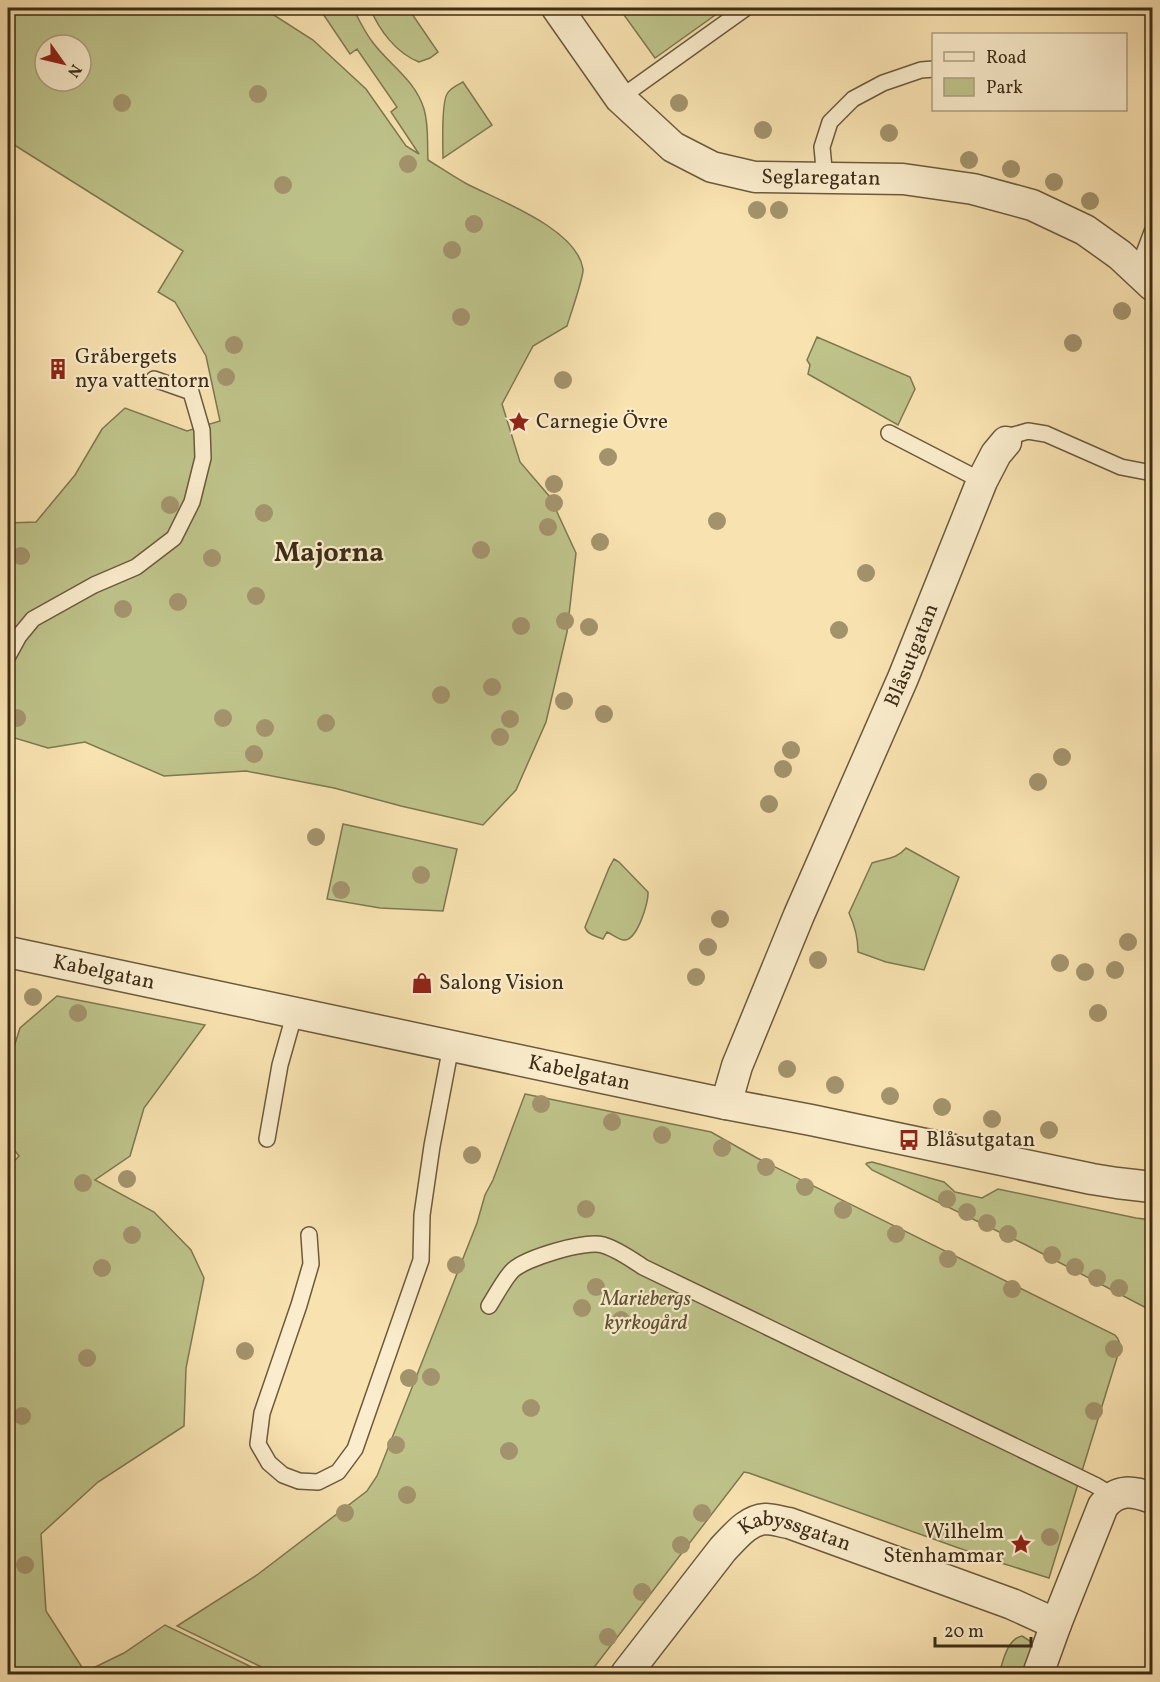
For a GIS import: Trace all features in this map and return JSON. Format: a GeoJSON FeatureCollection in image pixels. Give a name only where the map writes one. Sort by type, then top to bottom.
{"type":"FeatureCollection","features":[{"type":"Feature","properties":{"kind":"street","name":"Seglaregatan"},"geometry":{"type":"LineString","coordinates":[[557,8],[620,98],[673,147],[712,167],[755,177],[903,179],[973,189],[1032,205],[1085,230],[1120,255],[1143,277]]}},
{"type":"Feature","properties":{"kind":"street","name":"Blåsutgatan"},"geometry":{"type":"LineString","coordinates":[[726,1104],[737,1066],[903,678],[982,481],[996,454],[1006,442]]}},
{"type":"Feature","properties":{"kind":"street","name":"Kabelgatan"},"geometry":{"type":"LineString","coordinates":[[8,952],[1092,1179],[1152,1186]]}},
{"type":"Feature","properties":{"kind":"street"},"geometry":{"type":"LineString","coordinates":[[1038,1674],[1103,1506],[1110,1497],[1127,1491],[1152,1498]]}},
{"type":"Feature","properties":{"kind":"street","name":"Kabyssgatan"},"geometry":{"type":"LineString","coordinates":[[626,1674],[723,1549],[752,1522],[765,1519],[789,1523],[1012,1604],[1056,1623]]}},
{"type":"Feature","properties":{"kind":"lane"},"geometry":{"type":"LineString","coordinates":[[620,98],[746,8]]}},
{"type":"Feature","properties":{"kind":"lane"},"geometry":{"type":"LineString","coordinates":[[825,179],[822,147],[830,122],[853,99],[883,83],[921,70],[932,69]]}},
{"type":"Feature","properties":{"kind":"lane","name":"Seglaregatan"},"geometry":{"type":"LineString","coordinates":[[1143,277],[1143,256],[1152,232]]}},
{"type":"Feature","properties":{"kind":"lane"},"geometry":{"type":"LineString","coordinates":[[8,656],[19,636],[33,619],[94,585],[135,567],[174,538],[192,502],[203,458],[202,430],[191,392],[154,379]]}},
{"type":"Feature","properties":{"kind":"lane"},"geometry":{"type":"LineString","coordinates":[[1006,442],[1014,435],[1028,431],[1046,434],[1121,467],[1152,473]]}},
{"type":"Feature","properties":{"kind":"lane"},"geometry":{"type":"LineString","coordinates":[[890,433],[982,481]]}},
{"type":"Feature","properties":{"kind":"lane"},"geometry":{"type":"LineString","coordinates":[[267,1139],[280,1065],[295,1012]]}},
{"type":"Feature","properties":{"kind":"lane"},"geometry":{"type":"LineString","coordinates":[[309,1235],[310,1264],[299,1305],[262,1413],[258,1444],[269,1463],[283,1475],[299,1481],[318,1482],[338,1472],[355,1449],[421,1260],[422,1215],[430,1157],[451,1046]]}},
{"type":"Feature","properties":{"kind":"lane"},"geometry":{"type":"LineString","coordinates":[[489,1306],[512,1271],[531,1260],[583,1245],[593,1243],[605,1245],[643,1267],[1095,1485],[1110,1497]]}},
{"type":"Feature","properties":{"kind":"green space"},"geometry":{"type":"Polygon","coordinates":[[[8,8],[263,8],[313,40],[366,89],[406,146],[419,154],[391,112],[397,107],[357,49],[350,54],[319,8],[353,8],[371,40],[409,81],[420,99],[427,122],[428,160],[467,184],[535,218],[567,241],[578,255],[583,273],[567,326],[533,346],[502,404],[520,462],[550,497],[576,553],[567,632],[546,722],[516,790],[483,825],[334,788],[246,771],[164,776],[85,742],[48,748],[8,736],[8,523],[36,522],[75,475],[102,429],[125,408],[187,431],[220,421],[206,356],[175,302],[158,292],[183,251],[8,141],[8,8]]]}},
{"type":"Feature","properties":{"kind":"green space"},"geometry":{"type":"Polygon","coordinates":[[[370,8],[408,8],[438,52],[419,62],[403,53],[389,40],[370,8]]]}},
{"type":"Feature","properties":{"kind":"green space"},"geometry":{"type":"Polygon","coordinates":[[[619,8],[725,8],[655,58],[619,8]]]}},
{"type":"Feature","properties":{"kind":"green space"},"geometry":{"type":"Polygon","coordinates":[[[463,82],[492,125],[443,158],[445,99],[450,90],[463,82]]]}},
{"type":"Feature","properties":{"kind":"green space"},"geometry":{"type":"Polygon","coordinates":[[[817,337],[910,377],[915,389],[898,425],[808,374],[810,365],[807,360],[817,337]]]}},
{"type":"Feature","properties":{"kind":"green space"},"geometry":{"type":"Polygon","coordinates":[[[343,824],[457,849],[443,911],[380,908],[327,899],[343,824]]]}},
{"type":"Feature","properties":{"kind":"green space"},"geometry":{"type":"Polygon","coordinates":[[[906,848],[959,877],[924,970],[886,962],[858,952],[856,932],[849,913],[872,863],[894,857],[906,848]]]}},
{"type":"Feature","properties":{"kind":"green space"},"geometry":{"type":"Polygon","coordinates":[[[614,859],[648,892],[638,928],[629,939],[624,940],[607,932],[603,939],[590,934],[585,927],[614,859]]]}},
{"type":"Feature","properties":{"kind":"green space"},"geometry":{"type":"Polygon","coordinates":[[[57,996],[205,1025],[144,1108],[130,1156],[95,1180],[154,1212],[191,1250],[204,1278],[186,1368],[184,1426],[98,1482],[41,1534],[46,1611],[85,1672],[124,1653],[165,1625],[266,1674],[168,1672],[173,1674],[8,1674],[8,1168],[19,1156],[8,1142],[8,1066],[20,1028],[57,996]]]}},
{"type":"Feature","properties":{"kind":"green space","name":"Mariebergs kyrkogård"},"geometry":{"type":"Polygon","coordinates":[[[525,1094],[711,1132],[757,1158],[1115,1335],[1119,1342],[1119,1351],[1049,1578],[744,1472],[589,1674],[276,1674],[177,1626],[257,1575],[367,1491],[377,1476],[477,1223],[485,1195],[493,1180],[525,1094]]]}},
{"type":"Feature","properties":{"kind":"green space"},"geometry":{"type":"Polygon","coordinates":[[[872,1162],[944,1182],[955,1192],[982,1198],[998,1189],[1152,1220],[1152,1311],[1026,1245],[872,1170],[866,1164],[872,1162]]]}},
{"type":"Feature","properties":{"kind":"green space"},"geometry":{"type":"Polygon","coordinates":[[[1022,1636],[1033,1643],[1024,1674],[999,1674],[1009,1646],[1022,1636]]]}},
{"type":"Feature","properties":{"kind":"place","name":"Gråbergets nya vattentorn"},"geometry":{"type":"Point","coordinates":[58,369]}},
{"type":"Feature","properties":{"kind":"place","name":"Carnegie Övre"},"geometry":{"type":"Point","coordinates":[519,422]}},
{"type":"Feature","properties":{"kind":"place","name":"Salong Vision"},"geometry":{"type":"Point","coordinates":[422,983]}},
{"type":"Feature","properties":{"kind":"place","name":"Blåsutgatan"},"geometry":{"type":"Point","coordinates":[909,1140]}},
{"type":"Feature","properties":{"kind":"place","name":"Wilhelm Stenhammar"},"geometry":{"type":"Point","coordinates":[1021,1544]}},
{"type":"Feature","properties":{"kind":"district","name":"Majorna"},"geometry":{"type":"Point","coordinates":[329,554]}}]}
